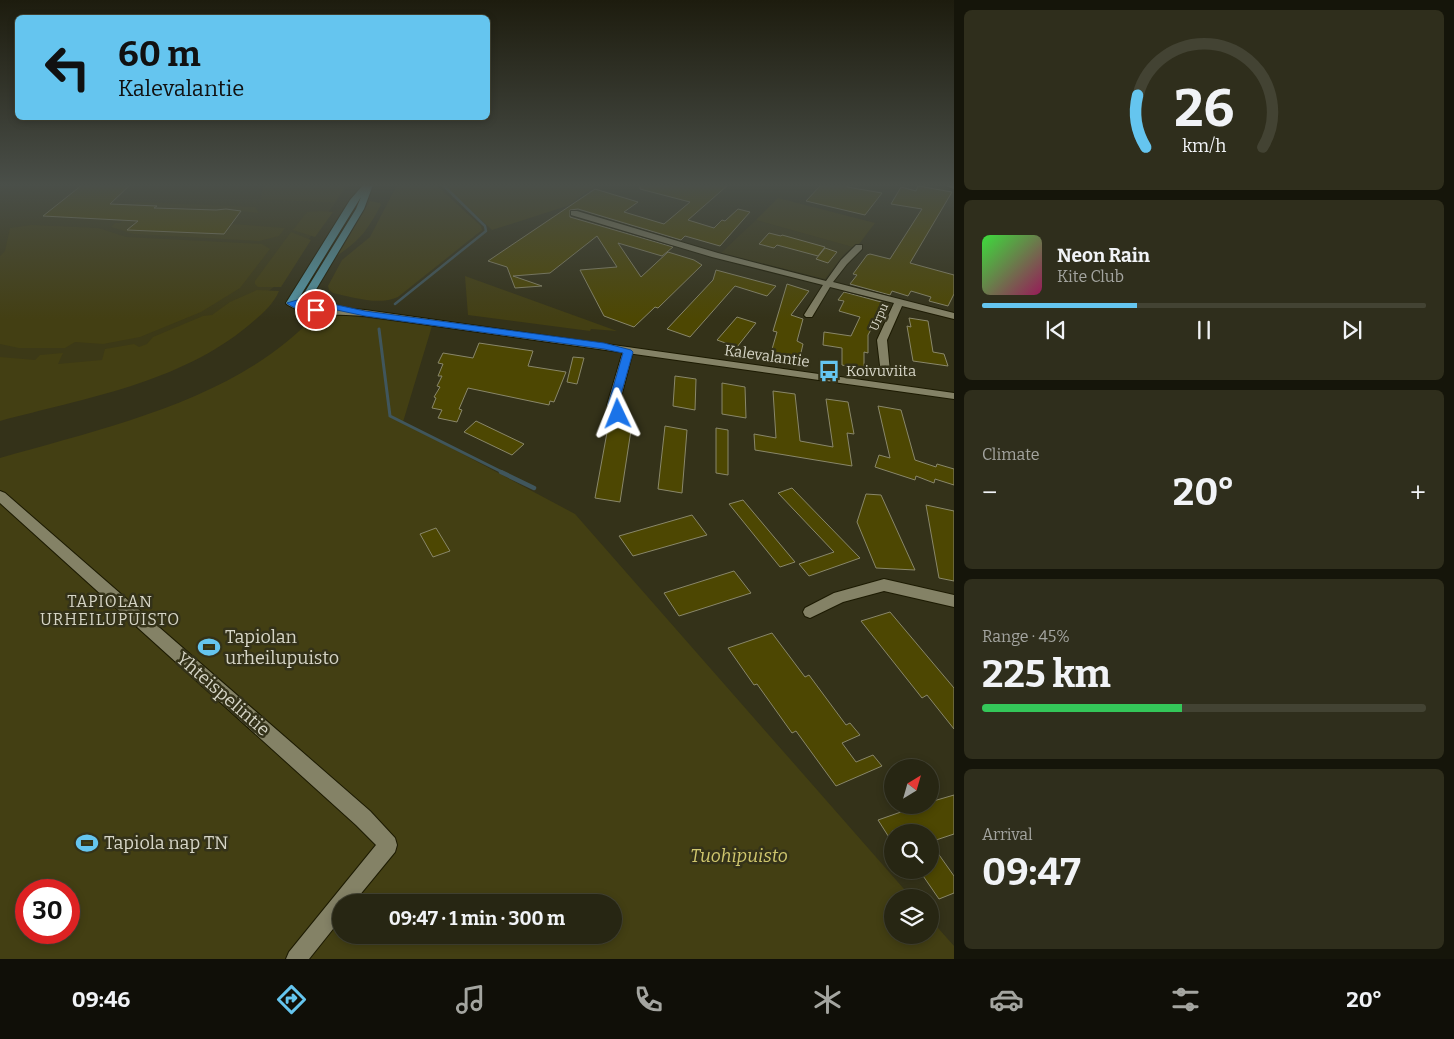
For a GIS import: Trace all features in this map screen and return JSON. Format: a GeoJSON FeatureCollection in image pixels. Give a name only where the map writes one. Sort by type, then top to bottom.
{"type":"FeatureCollection","features":[{"type":"Feature","properties":{"kind":"main road"},"geometry":{"type":"LineString","coordinates":[[298,304],[338,230]]}},
{"type":"Feature","properties":{"kind":"main road"},"geometry":{"type":"LineString","coordinates":[[298,304],[346,230]]}},
{"type":"Feature","properties":{"kind":"street"},"geometry":{"type":"LineString","coordinates":[[630,230],[715,255],[954,316]]}},
{"type":"Feature","properties":{"kind":"street"},"geometry":{"type":"LineString","coordinates":[[809,315],[828,284],[851,254],[859,247]]}},
{"type":"Feature","properties":{"kind":"street","name":"Urpu"},"geometry":{"type":"LineString","coordinates":[[885,372],[882,340],[899,302]]}},
{"type":"Feature","properties":{"kind":"street","name":"Kalevalantie"},"geometry":{"type":"LineString","coordinates":[[298,304],[590,346],[616,352],[628,352],[954,398]]}},
{"type":"Feature","properties":{"kind":"street"},"geometry":{"type":"LineString","coordinates":[[618,414],[613,405],[628,352]]}},
{"type":"Feature","properties":{"kind":"street","name":"Yhteispelintie"},"geometry":{"type":"LineString","coordinates":[[0,496],[363,818],[388,845],[349,894]]}},
{"type":"Feature","properties":{"kind":"street"},"geometry":{"type":"LineString","coordinates":[[810,612],[839,597],[884,585],[954,601]]}},
{"type":"Feature","properties":{"kind":"street","name":"Yhteispelintie"},"geometry":{"type":"LineString","coordinates":[[296,959],[332,915]]}},
{"type":"Feature","properties":{"kind":"shaded area"},"geometry":{"type":"Polygon","coordinates":[[[0,230],[316,230],[275,286],[255,302],[0,415],[0,230]]]}},
{"type":"Feature","properties":{"kind":"shaded area"},"geometry":{"type":"Polygon","coordinates":[[[746,230],[791,230],[853,247],[844,254],[825,279],[721,253],[746,230]]]}},
{"type":"Feature","properties":{"kind":"green space"},"geometry":{"type":"Polygon","coordinates":[[[10,230],[103,230],[126,237],[262,244],[270,249],[240,288],[201,312],[140,337],[103,344],[75,342],[65,348],[19,348],[0,344],[0,256],[5,251],[10,230]]]}},
{"type":"Feature","properties":{"kind":"green space"},"geometry":{"type":"Polygon","coordinates":[[[120,230],[224,234],[227,230],[284,230],[279,236],[259,241],[134,234],[120,230]]]}},
{"type":"Feature","properties":{"kind":"green space"},"geometry":{"type":"Polygon","coordinates":[[[293,230],[320,230],[315,237],[293,230]]]}},
{"type":"Feature","properties":{"kind":"green space"},"geometry":{"type":"Polygon","coordinates":[[[353,230],[366,230],[358,239],[337,256],[353,230]]]}},
{"type":"Feature","properties":{"kind":"green space"},"geometry":{"type":"Polygon","coordinates":[[[374,230],[482,230],[398,297],[390,300],[374,301],[333,293],[329,290],[328,286],[342,260],[370,237],[374,230]]]}},
{"type":"Feature","properties":{"kind":"green space"},"geometry":{"type":"Polygon","coordinates":[[[791,230],[870,230],[856,248],[791,230]]]}},
{"type":"Feature","properties":{"kind":"green space"},"geometry":{"type":"Polygon","coordinates":[[[291,232],[311,240],[281,287],[258,287],[255,281],[291,232]]]}},
{"type":"Feature","properties":{"kind":"green space"},"geometry":{"type":"Polygon","coordinates":[[[465,276],[617,331],[591,329],[590,331],[468,315],[465,276]]]}},
{"type":"Feature","properties":{"kind":"green space"},"geometry":{"type":"Polygon","coordinates":[[[257,290],[279,291],[270,305],[249,325],[222,345],[193,361],[162,375],[98,396],[0,421],[0,357],[35,360],[40,355],[63,353],[58,364],[102,360],[105,349],[134,344],[139,347],[147,344],[153,337],[203,316],[212,315],[230,302],[257,290]]]}},
{"type":"Feature","properties":{"kind":"green space","name":"Tuohipuisto"},"geometry":{"type":"Polygon","coordinates":[[[318,312],[432,326],[403,422],[575,514],[884,866],[884,879],[895,879],[904,889],[884,889],[884,944],[939,944],[939,929],[954,946],[954,959],[0,959],[0,458],[127,421],[170,406],[212,388],[251,367],[287,342],[318,312]]]}},
{"type":"Feature","properties":{"kind":"building"},"geometry":{"type":"Polygon","coordinates":[[[127,230],[227,230],[224,234],[127,230]]]}},
{"type":"Feature","properties":{"kind":"building"},"geometry":{"type":"Polygon","coordinates":[[[534,230],[614,230],[673,247],[662,256],[618,243],[641,277],[668,252],[694,260],[702,265],[658,308],[655,307],[634,327],[604,316],[580,270],[617,267],[597,236],[550,273],[513,276],[542,286],[515,288],[507,267],[488,261],[534,230]]]}},
{"type":"Feature","properties":{"kind":"building"},"geometry":{"type":"Polygon","coordinates":[[[647,230],[734,230],[720,246],[685,236],[681,240],[647,230]]]}},
{"type":"Feature","properties":{"kind":"building"},"geometry":{"type":"Polygon","coordinates":[[[909,230],[930,230],[910,263],[954,275],[954,294],[948,306],[929,301],[931,297],[911,291],[908,296],[892,291],[890,295],[850,284],[857,275],[853,274],[867,255],[890,259],[909,230]]]}},
{"type":"Feature","properties":{"kind":"building"},"geometry":{"type":"Polygon","coordinates":[[[769,233],[825,247],[818,256],[777,245],[774,248],[759,244],[769,233]]]}},
{"type":"Feature","properties":{"kind":"building"},"geometry":{"type":"Polygon","coordinates":[[[825,248],[837,252],[828,263],[816,259],[825,248]]]}},
{"type":"Feature","properties":{"kind":"building"},"geometry":{"type":"Polygon","coordinates":[[[716,270],[776,286],[767,296],[735,286],[690,337],[667,329],[713,280],[716,270]]]}},
{"type":"Feature","properties":{"kind":"building"},"geometry":{"type":"Polygon","coordinates":[[[787,284],[809,291],[791,315],[803,319],[797,341],[803,344],[799,361],[770,356],[777,332],[773,331],[787,284]]]}},
{"type":"Feature","properties":{"kind":"building"},"geometry":{"type":"Polygon","coordinates":[[[844,292],[885,303],[868,335],[868,353],[864,352],[864,370],[842,365],[842,348],[823,345],[824,332],[851,336],[860,317],[839,311],[844,301],[838,300],[844,292]]]}},
{"type":"Feature","properties":{"kind":"building"},"geometry":{"type":"Polygon","coordinates":[[[737,317],[756,323],[737,347],[717,340],[737,317]]]}},
{"type":"Feature","properties":{"kind":"building"},"geometry":{"type":"Polygon","coordinates":[[[909,318],[928,321],[933,352],[944,354],[948,366],[913,361],[907,326],[911,327],[909,318]]]}},
{"type":"Feature","properties":{"kind":"building"},"geometry":{"type":"Polygon","coordinates":[[[479,343],[533,351],[528,366],[566,372],[554,402],[550,401],[549,405],[468,388],[459,409],[462,410],[457,422],[438,418],[442,410],[432,408],[436,398],[434,397],[440,387],[437,386],[442,376],[438,376],[443,364],[438,363],[443,353],[473,358],[479,343]]]}},
{"type":"Feature","properties":{"kind":"building"},"geometry":{"type":"Polygon","coordinates":[[[573,357],[584,358],[577,384],[567,382],[573,357]]]}},
{"type":"Feature","properties":{"kind":"building"},"geometry":{"type":"Polygon","coordinates":[[[675,376],[696,379],[695,410],[673,406],[675,376]]]}},
{"type":"Feature","properties":{"kind":"building"},"geometry":{"type":"Polygon","coordinates":[[[722,383],[745,387],[746,418],[722,414],[722,383]]]}},
{"type":"Feature","properties":{"kind":"building"},"geometry":{"type":"Polygon","coordinates":[[[773,391],[795,394],[800,441],[833,447],[826,399],[848,402],[854,434],[847,433],[852,466],[755,450],[754,434],[776,438],[773,391]]]}},
{"type":"Feature","properties":{"kind":"building"},"geometry":{"type":"Polygon","coordinates":[[[878,406],[901,410],[915,460],[936,467],[937,464],[954,469],[954,485],[935,479],[934,483],[916,476],[915,480],[875,467],[879,455],[890,458],[878,406]]]}},
{"type":"Feature","properties":{"kind":"building"},"geometry":{"type":"Polygon","coordinates":[[[476,421],[524,444],[512,455],[464,432],[476,421]]]}},
{"type":"Feature","properties":{"kind":"building"},"geometry":{"type":"Polygon","coordinates":[[[665,426],[687,430],[682,493],[658,489],[665,426]]]}},
{"type":"Feature","properties":{"kind":"building"},"geometry":{"type":"Polygon","coordinates":[[[608,427],[631,430],[620,502],[595,498],[608,427]]]}},
{"type":"Feature","properties":{"kind":"building"},"geometry":{"type":"Polygon","coordinates":[[[716,428],[728,430],[728,475],[716,473],[716,428]]]}},
{"type":"Feature","properties":{"kind":"building"},"geometry":{"type":"Polygon","coordinates":[[[792,488],[860,558],[809,576],[799,564],[834,552],[778,493],[792,488]]]}},
{"type":"Feature","properties":{"kind":"building"},"geometry":{"type":"Polygon","coordinates":[[[866,494],[881,495],[915,570],[876,568],[857,522],[866,494]]]}},
{"type":"Feature","properties":{"kind":"building"},"geometry":{"type":"Polygon","coordinates":[[[743,500],[795,562],[780,567],[729,504],[743,500]]]}},
{"type":"Feature","properties":{"kind":"building"},"geometry":{"type":"Polygon","coordinates":[[[926,505],[954,511],[954,581],[939,578],[926,505]]]}},
{"type":"Feature","properties":{"kind":"building"},"geometry":{"type":"Polygon","coordinates":[[[692,515],[707,535],[633,556],[619,536],[692,515]]]}},
{"type":"Feature","properties":{"kind":"building"},"geometry":{"type":"Polygon","coordinates":[[[436,528],[450,551],[433,557],[420,534],[436,528]]]}},
{"type":"Feature","properties":{"kind":"building"},"geometry":{"type":"Polygon","coordinates":[[[734,571],[751,593],[679,616],[664,593],[734,571]]]}},
{"type":"Feature","properties":{"kind":"building"},"geometry":{"type":"Polygon","coordinates":[[[890,612],[954,688],[954,729],[927,695],[922,698],[861,621],[890,612]]]}},
{"type":"Feature","properties":{"kind":"building"},"geometry":{"type":"Polygon","coordinates":[[[772,633],[805,677],[809,675],[846,725],[850,723],[860,735],[842,743],[856,762],[873,755],[882,766],[836,786],[796,731],[792,733],[757,684],[754,685],[728,648],[772,633]]]}},
{"type":"Feature","properties":{"kind":"building"},"geometry":{"type":"Polygon","coordinates":[[[954,795],[954,834],[939,839],[939,824],[884,824],[884,829],[878,820],[895,814],[939,814],[939,799],[954,795]]]}},
{"type":"Feature","properties":{"kind":"building"},"geometry":{"type":"Polygon","coordinates":[[[939,855],[954,876],[954,893],[939,899],[939,889],[932,889],[925,879],[939,879],[939,855]]]}},
{"type":"Feature","properties":{"kind":"waterway"},"geometry":{"type":"LineString","coordinates":[[395,304],[486,230]]}},
{"type":"Feature","properties":{"kind":"waterway"},"geometry":{"type":"LineString","coordinates":[[379,329],[390,416],[504,473]]}},
{"type":"Feature","properties":{"kind":"waterway"},"geometry":{"type":"LineString","coordinates":[[501,472],[534,488]]}},
{"type":"Feature","properties":{"kind":"place","name":"Koivuviita"},"geometry":{"type":"Point","coordinates":[829,371]}},
{"type":"Feature","properties":{"kind":"place","name":"Tapiolan urheilupuisto"},"geometry":{"type":"Point","coordinates":[209,647]}},
{"type":"Feature","properties":{"kind":"place","name":"Tapiola nap TN"},"geometry":{"type":"Point","coordinates":[87,843]}},
{"type":"Feature","properties":{"kind":"district","name":"TAPIOLAN URHEILUPUISTO"},"geometry":{"type":"Point","coordinates":[110,610]}},
{"type":"Feature","properties":{"kind":"route"},"geometry":{"type":"LineString","coordinates":[[316,310],[300,308],[291,303],[304,301],[336,305],[365,314],[590,346],[617,348],[628,352],[613,405],[618,414]]}}]}
